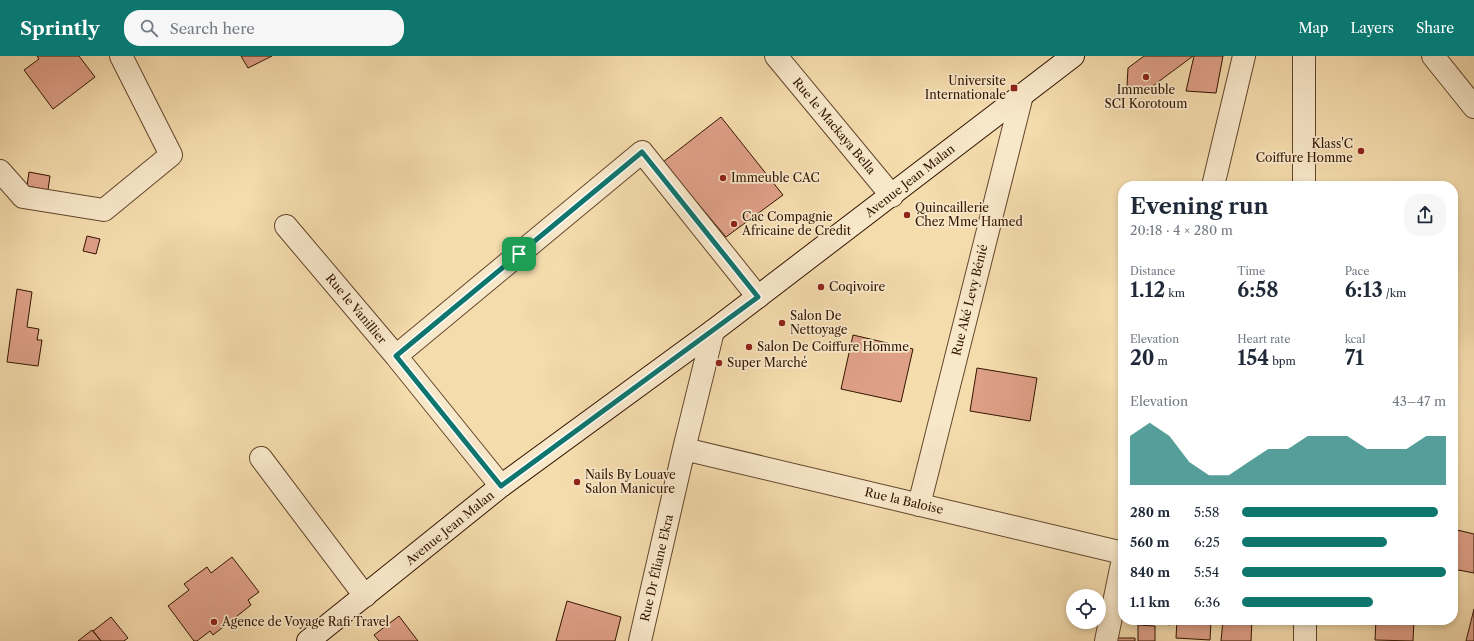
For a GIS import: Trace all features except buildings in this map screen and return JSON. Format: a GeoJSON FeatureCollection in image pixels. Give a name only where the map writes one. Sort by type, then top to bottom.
{"type":"FeatureCollection","features":[{"type":"Feature","properties":{"kind":"street"},"geometry":{"type":"LineString","coordinates":[[0,170],[23,197],[104,210],[171,155],[121,56]]}},
{"type":"Feature","properties":{"kind":"street","name":"Rue le Mackaya Bella"},"geometry":{"type":"LineString","coordinates":[[776,56],[892,196]]}},
{"type":"Feature","properties":{"kind":"street","name":"Avenue Jean Malan"},"geometry":{"type":"LineString","coordinates":[[308,641],[501,486],[713,331],[892,196],[1073,56]]}},
{"type":"Feature","properties":{"kind":"street"},"geometry":{"type":"LineString","coordinates":[[1214,181],[1244,56]]}},
{"type":"Feature","properties":{"kind":"street"},"geometry":{"type":"LineString","coordinates":[[1304,56],[1304,181]]}},
{"type":"Feature","properties":{"kind":"street"},"geometry":{"type":"LineString","coordinates":[[1433,56],[1474,107]]}},
{"type":"Feature","properties":{"kind":"street","name":"Rue Aké Levy Bénié"},"geometry":{"type":"LineString","coordinates":[[919,505],[1022,95]]}},
{"type":"Feature","properties":{"kind":"street"},"geometry":{"type":"LineString","coordinates":[[396,356],[642,152],[758,297]]}},
{"type":"Feature","properties":{"kind":"street","name":"Rue le Vanillier"},"geometry":{"type":"LineString","coordinates":[[286,226],[396,356],[501,486]]}},
{"type":"Feature","properties":{"kind":"street","name":"Rue Dr Éliane Ekra"},"geometry":{"type":"LineString","coordinates":[[640,641],[713,331]]}},
{"type":"Feature","properties":{"kind":"street","name":"Rue la Baloise"},"geometry":{"type":"LineString","coordinates":[[684,449],[1118,552]]}},
{"type":"Feature","properties":{"kind":"street"},"geometry":{"type":"LineString","coordinates":[[261,458],[364,596]]}},
{"type":"Feature","properties":{"kind":"street"},"geometry":{"type":"LineString","coordinates":[[1106,641],[1118,583]]}},
{"type":"Feature","properties":{"kind":"street"},"geometry":{"type":"LineString","coordinates":[[1305,625],[1305,641]]}},
{"type":"Feature","properties":{"kind":"place","name":"Immeuble SCI Korotoum"},"geometry":{"type":"Point","coordinates":[1146,77]}},
{"type":"Feature","properties":{"kind":"place","name":"Universite Internationale"},"geometry":{"type":"Point","coordinates":[1014,88]}},
{"type":"Feature","properties":{"kind":"place","name":"Klass'C Coiffure Homme"},"geometry":{"type":"Point","coordinates":[1361,151]}},
{"type":"Feature","properties":{"kind":"place","name":"Immeuble CAC"},"geometry":{"type":"Point","coordinates":[723,178]}},
{"type":"Feature","properties":{"kind":"place","name":"Quincaillerie Chez Mme Hamed"},"geometry":{"type":"Point","coordinates":[907,215]}},
{"type":"Feature","properties":{"kind":"place","name":"Cac Compagnie Africaine de Credit"},"geometry":{"type":"Point","coordinates":[734,224]}},
{"type":"Feature","properties":{"kind":"place","name":"Coqivoire"},"geometry":{"type":"Point","coordinates":[821,287]}},
{"type":"Feature","properties":{"kind":"place","name":"Salon De Nettoyage"},"geometry":{"type":"Point","coordinates":[782,323]}},
{"type":"Feature","properties":{"kind":"place","name":"Salon De Coiffure Homme"},"geometry":{"type":"Point","coordinates":[749,347]}},
{"type":"Feature","properties":{"kind":"place","name":"Super Marché"},"geometry":{"type":"Point","coordinates":[719,363]}},
{"type":"Feature","properties":{"kind":"place","name":"Nails By Louave Salon Manicure"},"geometry":{"type":"Point","coordinates":[577,482]}},
{"type":"Feature","properties":{"kind":"place","name":"Agence de Voyage Rafi Travel"},"geometry":{"type":"Point","coordinates":[214,622]}},
{"type":"Feature","properties":{"kind":"route"},"geometry":{"type":"LineString","coordinates":[[642,152],[758,297],[501,486],[396,356],[519,254],[642,152]]}}]}
